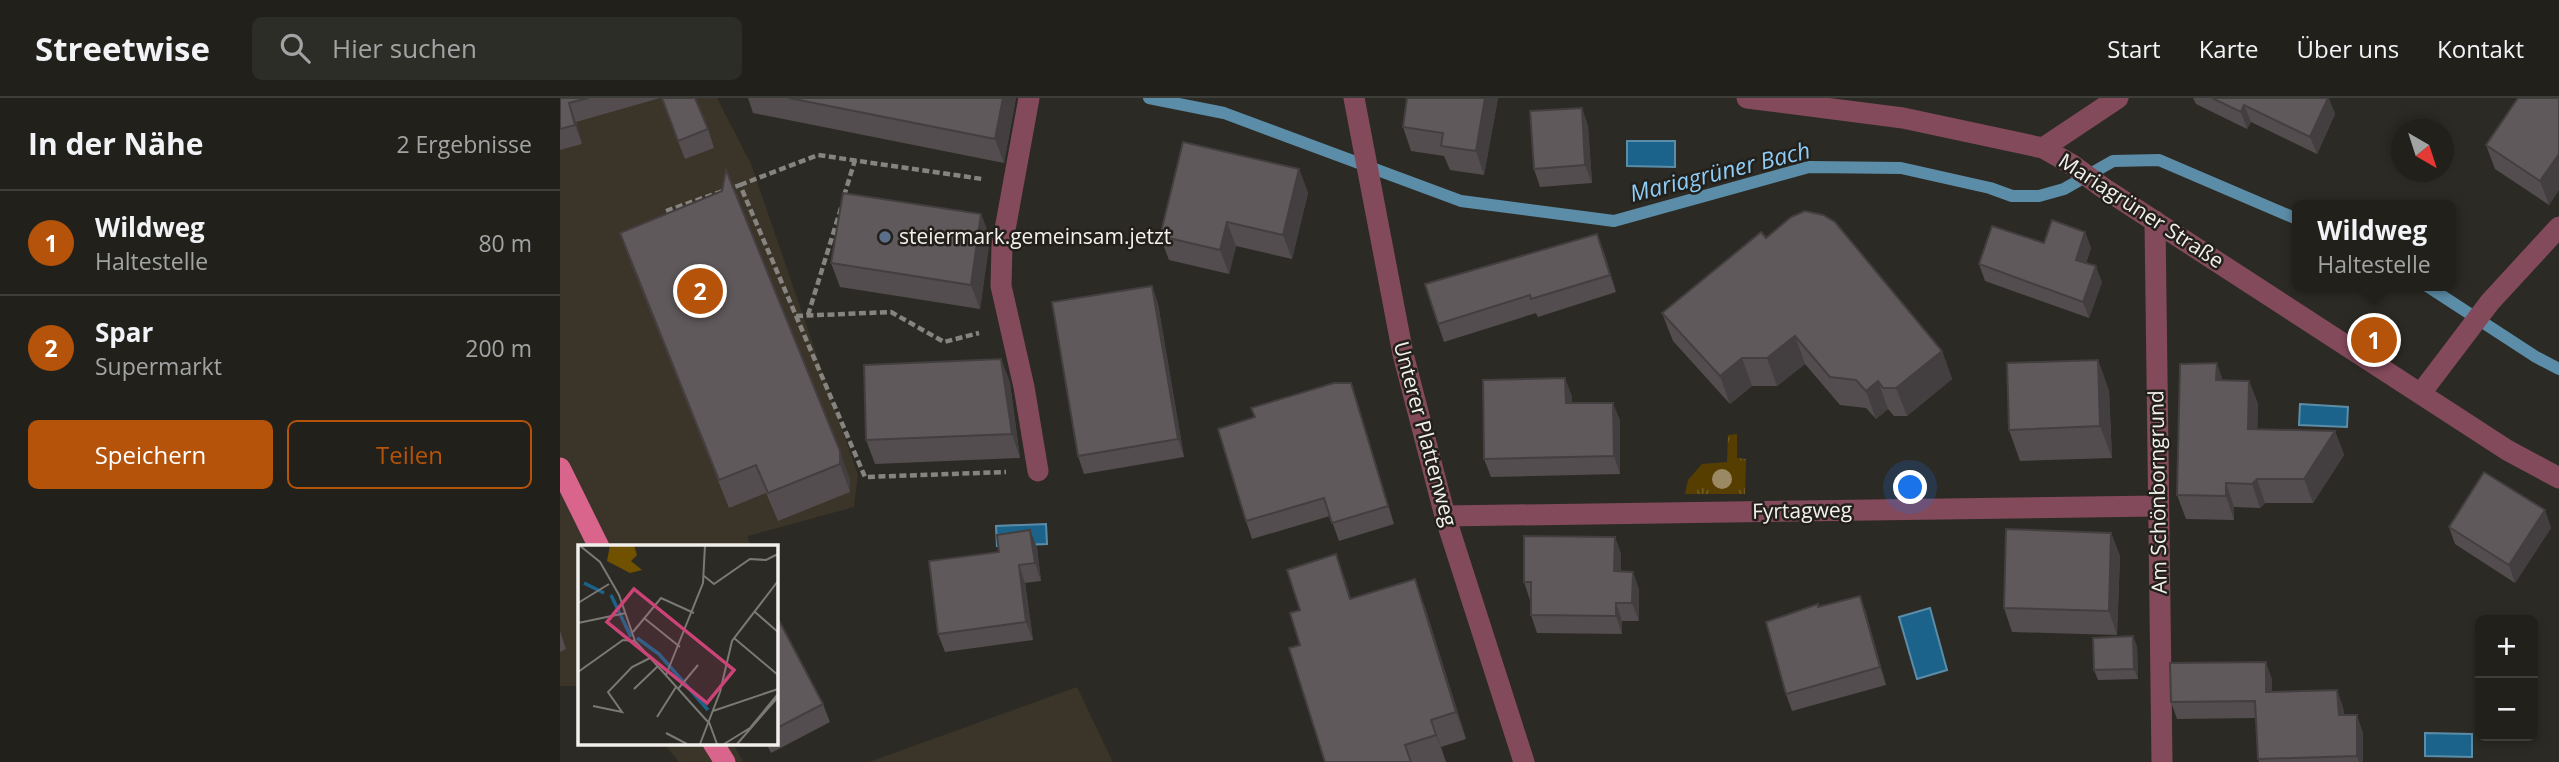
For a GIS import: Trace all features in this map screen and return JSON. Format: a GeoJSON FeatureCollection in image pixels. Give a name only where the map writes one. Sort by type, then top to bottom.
{"type":"FeatureCollection","features":[{"type":"Feature","properties":{"kind":"main road"},"geometry":{"type":"LineString","coordinates":[[560,467],[598,545]]}},
{"type":"Feature","properties":{"kind":"main road"},"geometry":{"type":"LineString","coordinates":[[714,744],[725,762]]}},
{"type":"Feature","properties":{"kind":"street"},"geometry":{"type":"LineString","coordinates":[[1029,98],[1002,246],[1001,286],[1024,387],[1038,471]]}},
{"type":"Feature","properties":{"kind":"street","name":"Unterer Plattenweg"},"geometry":{"type":"LineString","coordinates":[[1354,98],[1403,354],[1445,516],[1524,762]]}},
{"type":"Feature","properties":{"kind":"street","name":"Mariagrüner Straße"},"geometry":{"type":"LineString","coordinates":[[1747,98],[1903,118],[2043,148],[2507,450],[2559,478]]}},
{"type":"Feature","properties":{"kind":"street"},"geometry":{"type":"LineString","coordinates":[[2043,148],[2118,98]]}},
{"type":"Feature","properties":{"kind":"street","name":"Am Schönborngrund"},"geometry":{"type":"LineString","coordinates":[[2155,221],[2162,762]]}},
{"type":"Feature","properties":{"kind":"street"},"geometry":{"type":"LineString","coordinates":[[2421,393],[2490,302],[2559,227]]}},
{"type":"Feature","properties":{"kind":"street","name":"Fyrtagweg"},"geometry":{"type":"LineString","coordinates":[[1445,516],[2158,506]]}},
{"type":"Feature","properties":{"kind":"path"},"geometry":{"type":"LineString","coordinates":[[666,211],[818,155],[1014,183]]}},
{"type":"Feature","properties":{"kind":"path"},"geometry":{"type":"LineString","coordinates":[[808,315],[855,160]]}},
{"type":"Feature","properties":{"kind":"path"},"geometry":{"type":"LineString","coordinates":[[740,185],[865,477],[1038,471]]}},
{"type":"Feature","properties":{"kind":"path"},"geometry":{"type":"LineString","coordinates":[[796,316],[891,312],[944,342],[1010,324]]}},
{"type":"Feature","properties":{"kind":"shaded area"},"geometry":{"type":"Polygon","coordinates":[[[560,98],[717,98],[751,164],[858,475],[854,507],[748,536],[750,545],[578,545],[578,686],[560,686],[560,98]]]}},
{"type":"Feature","properties":{"kind":"shaded area"},"geometry":{"type":"Polygon","coordinates":[[[1077,687],[1113,762],[869,762],[1077,687]]]}},
{"type":"Feature","properties":{"kind":"shaded area"},"geometry":{"type":"Polygon","coordinates":[[[664,744],[734,744],[743,762],[679,762],[664,744]]]}},
{"type":"Feature","properties":{"kind":"green space"},"geometry":{"type":"Polygon","coordinates":[[[1737,434],[1737,458],[1746,459],[1745,494],[1685,494],[1688,480],[1702,464],[1727,462],[1728,435],[1737,434]]]}},
{"type":"Feature","properties":{"kind":"water"},"geometry":{"type":"Polygon","coordinates":[[[1627,141],[1675,141],[1675,167],[1627,166],[1627,141]]]}},
{"type":"Feature","properties":{"kind":"water"},"geometry":{"type":"Polygon","coordinates":[[[2300,404],[2348,407],[2347,427],[2299,425],[2300,404]]]}},
{"type":"Feature","properties":{"kind":"water"},"geometry":{"type":"Polygon","coordinates":[[[1046,524],[1047,544],[997,546],[996,526],[1046,524]]]}},
{"type":"Feature","properties":{"kind":"water"},"geometry":{"type":"Polygon","coordinates":[[[1930,608],[1947,670],[1917,679],[1899,617],[1930,608]]]}},
{"type":"Feature","properties":{"kind":"water"},"geometry":{"type":"Polygon","coordinates":[[[2425,733],[2472,734],[2472,757],[2425,756],[2425,733]]]}},
{"type":"Feature","properties":{"kind":"building"},"geometry":{"type":"Polygon","coordinates":[[[560,98],[588,98],[569,103],[575,125],[560,129],[560,98]]]}},
{"type":"Feature","properties":{"kind":"building"},"geometry":{"type":"Polygon","coordinates":[[[662,98],[695,98],[708,129],[678,141],[662,98]]]}},
{"type":"Feature","properties":{"kind":"building"},"geometry":{"type":"Polygon","coordinates":[[[789,98],[1003,98],[995,139],[789,98]]]}},
{"type":"Feature","properties":{"kind":"building"},"geometry":{"type":"Polygon","coordinates":[[[1407,98],[1485,98],[1476,151],[1441,146],[1443,133],[1403,127],[1407,98]]]}},
{"type":"Feature","properties":{"kind":"building"},"geometry":{"type":"Polygon","coordinates":[[[2212,98],[2328,98],[2310,137],[2244,105],[2241,112],[2212,98]]]}},
{"type":"Feature","properties":{"kind":"building"},"geometry":{"type":"Polygon","coordinates":[[[2518,98],[2559,98],[2559,154],[2540,181],[2486,145],[2518,98]]]}},
{"type":"Feature","properties":{"kind":"building"},"geometry":{"type":"Polygon","coordinates":[[[1582,108],[1585,165],[1534,169],[1530,111],[1582,108]]]}},
{"type":"Feature","properties":{"kind":"building"},"geometry":{"type":"Polygon","coordinates":[[[1183,142],[1299,169],[1283,235],[1227,222],[1220,250],[1160,236],[1183,142]]]}},
{"type":"Feature","properties":{"kind":"building"},"geometry":{"type":"Polygon","coordinates":[[[726,170],[840,451],[840,464],[768,493],[756,465],[719,480],[620,233],[722,191],[726,170]]]}},
{"type":"Feature","properties":{"kind":"building"},"geometry":{"type":"Polygon","coordinates":[[[843,193],[981,214],[971,285],[831,263],[843,193]]]}},
{"type":"Feature","properties":{"kind":"building"},"geometry":{"type":"Polygon","coordinates":[[[1805,211],[1823,215],[1835,222],[1942,351],[1896,388],[1883,388],[1878,381],[1866,391],[1856,380],[1830,377],[1795,336],[1767,358],[1742,358],[1720,376],[1662,313],[1761,232],[1766,238],[1791,217],[1805,211]]]}},
{"type":"Feature","properties":{"kind":"building"},"geometry":{"type":"Polygon","coordinates":[[[2052,220],[2085,232],[2076,260],[2096,266],[2083,302],[1979,264],[1992,226],[2044,243],[2052,220]]]}},
{"type":"Feature","properties":{"kind":"building"},"geometry":{"type":"Polygon","coordinates":[[[1597,234],[1610,275],[1531,299],[1530,295],[1438,324],[1425,284],[1597,234]]]}},
{"type":"Feature","properties":{"kind":"building"},"geometry":{"type":"Polygon","coordinates":[[[1152,286],[1178,439],[1078,456],[1052,302],[1152,286]]]}},
{"type":"Feature","properties":{"kind":"building"},"geometry":{"type":"Polygon","coordinates":[[[1001,359],[1012,434],[866,440],[864,365],[1001,359]]]}},
{"type":"Feature","properties":{"kind":"building"},"geometry":{"type":"Polygon","coordinates":[[[2098,360],[2100,426],[2009,430],[2007,363],[2098,360]]]}},
{"type":"Feature","properties":{"kind":"building"},"geometry":{"type":"Polygon","coordinates":[[[2217,363],[2216,380],[2249,381],[2248,429],[2335,431],[2304,479],[2257,479],[2252,484],[2226,483],[2226,496],[2177,495],[2180,364],[2217,363]]]}},
{"type":"Feature","properties":{"kind":"building"},"geometry":{"type":"Polygon","coordinates":[[[1565,378],[1566,403],[1613,403],[1614,456],[1484,459],[1483,380],[1565,378]]]}},
{"type":"Feature","properties":{"kind":"building"},"geometry":{"type":"Polygon","coordinates":[[[1334,383],[1351,383],[1388,506],[1332,523],[1324,498],[1246,521],[1218,429],[1255,417],[1251,408],[1334,383]]]}},
{"type":"Feature","properties":{"kind":"building"},"geometry":{"type":"Polygon","coordinates":[[[2484,472],[2545,510],[2509,565],[2449,527],[2484,472]]]}},
{"type":"Feature","properties":{"kind":"building"},"geometry":{"type":"Polygon","coordinates":[[[2006,529],[2111,533],[2109,611],[2004,608],[2006,529]]]}},
{"type":"Feature","properties":{"kind":"building"},"geometry":{"type":"Polygon","coordinates":[[[1030,530],[1035,563],[1019,565],[1026,622],[938,634],[929,561],[999,552],[997,535],[1030,530]]]}},
{"type":"Feature","properties":{"kind":"building"},"geometry":{"type":"Polygon","coordinates":[[[1524,536],[1615,537],[1614,571],[1633,572],[1632,603],[1616,603],[1616,616],[1531,615],[1531,582],[1524,582],[1524,536]]]}},
{"type":"Feature","properties":{"kind":"building"},"geometry":{"type":"Polygon","coordinates":[[[1336,554],[1350,599],[1415,579],[1456,712],[1431,720],[1436,735],[1405,745],[1411,762],[1325,762],[1289,648],[1300,645],[1290,613],[1300,610],[1287,570],[1336,554]]]}},
{"type":"Feature","properties":{"kind":"building"},"geometry":{"type":"Polygon","coordinates":[[[1860,596],[1880,667],[1786,694],[1766,622],[1818,604],[1818,607],[1860,596]]]}},
{"type":"Feature","properties":{"kind":"building"},"geometry":{"type":"Polygon","coordinates":[[[777,617],[823,704],[777,728],[777,617]]]}},
{"type":"Feature","properties":{"kind":"building"},"geometry":{"type":"Polygon","coordinates":[[[2133,636],[2134,669],[2094,670],[2093,638],[2133,636]]]}},
{"type":"Feature","properties":{"kind":"building"},"geometry":{"type":"Polygon","coordinates":[[[2266,662],[2266,692],[2337,690],[2339,715],[2357,715],[2357,756],[2258,759],[2255,701],[2171,702],[2170,663],[2266,662]]]}},
{"type":"Feature","properties":{"kind":"waterway","name":"Mariagrüner Bach"},"geometry":{"type":"LineString","coordinates":[[1149,98],[1224,113],[1461,201],[1614,221],[1809,167],[1901,168],[1990,188],[2012,196],[2039,196],[2064,189],[2113,161],[2159,160],[2292,217]]}},
{"type":"Feature","properties":{"kind":"waterway","name":"Mariagrüner Bach"},"geometry":{"type":"LineString","coordinates":[[2435,291],[2559,369]]}},
{"type":"Feature","properties":{"kind":"place","name":"steiermark.gemeinsam.jetzt"},"geometry":{"type":"Point","coordinates":[885,237]}},
{"type":"Feature","properties":{"kind":"place","name":"Spar"},"geometry":{"type":"Point","coordinates":[700,291]}},
{"type":"Feature","properties":{"kind":"place","name":"Wildweg"},"geometry":{"type":"Point","coordinates":[2374,340]}}]}
